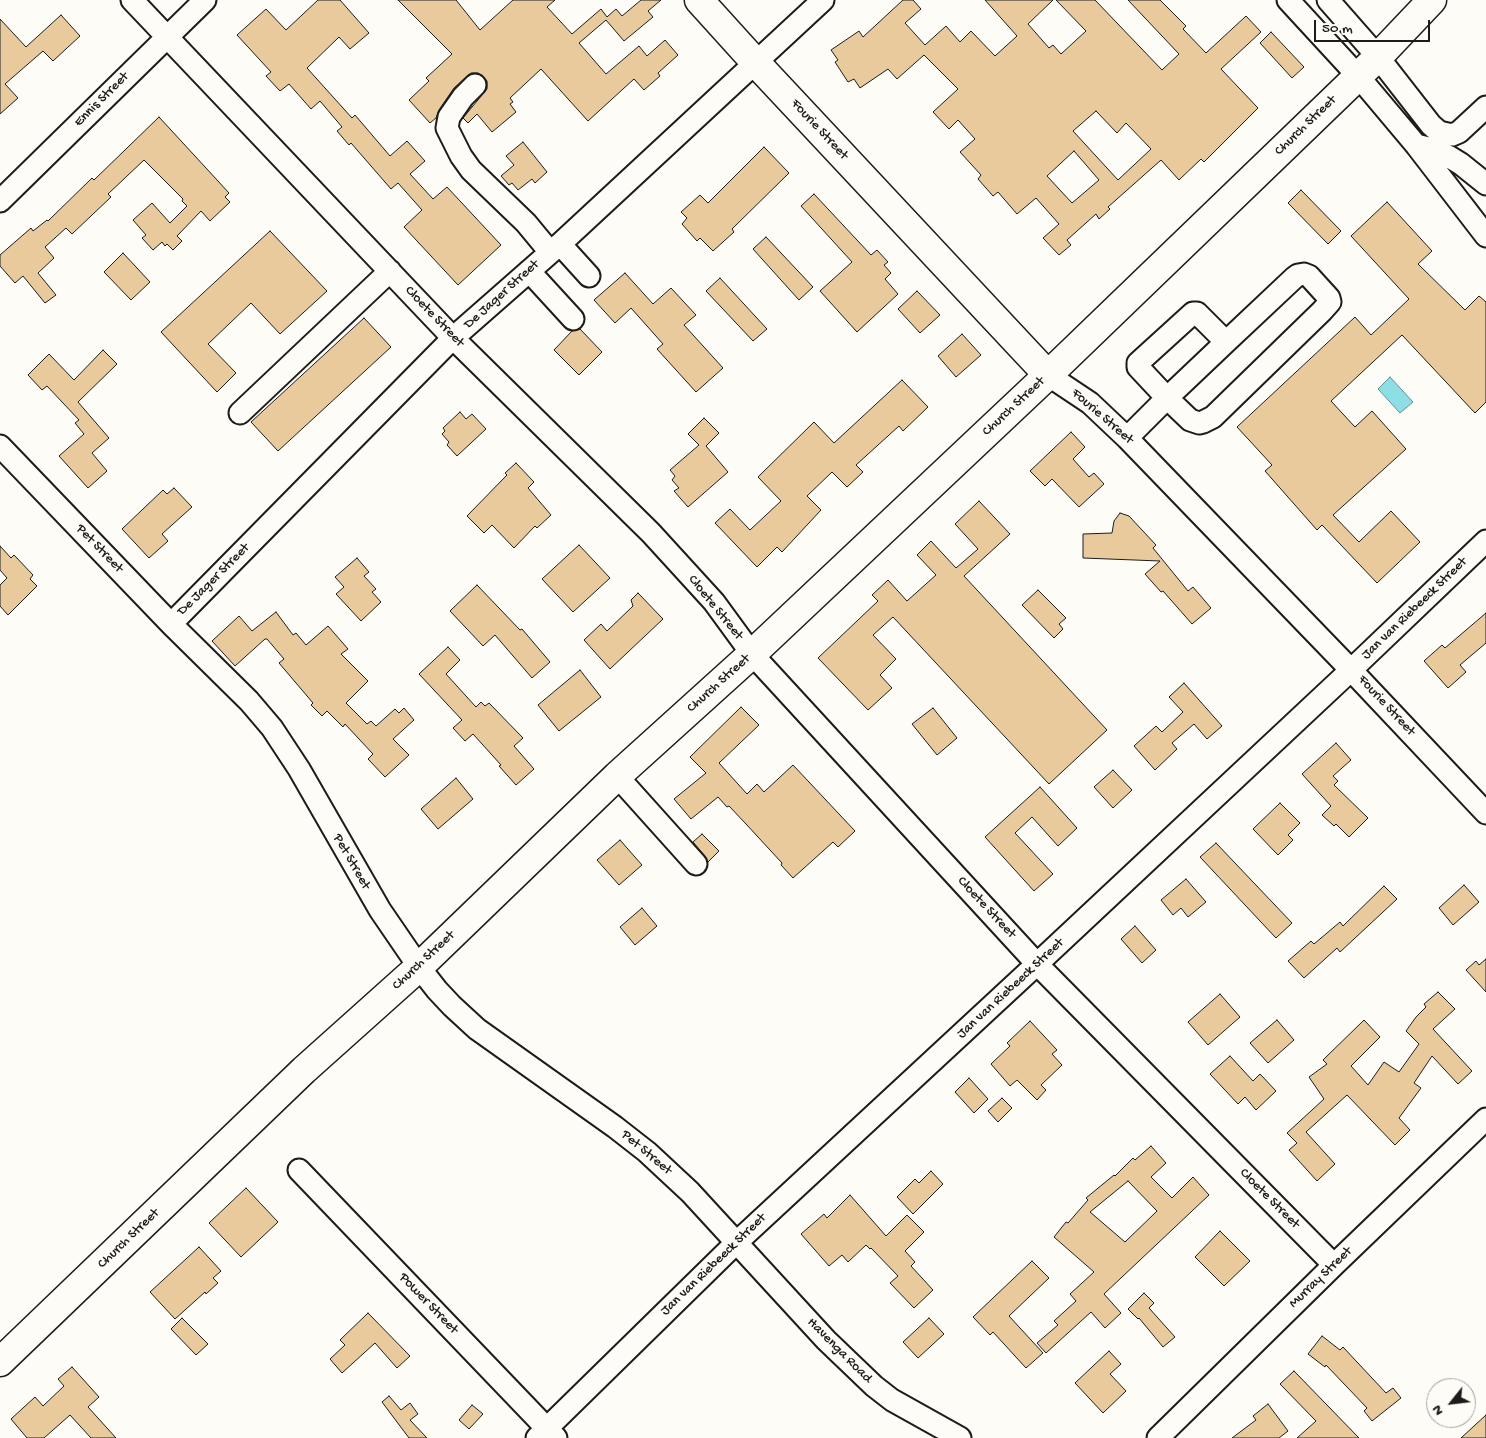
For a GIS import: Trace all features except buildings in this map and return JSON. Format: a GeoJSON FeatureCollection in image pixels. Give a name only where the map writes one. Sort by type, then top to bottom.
{"type":"FeatureCollection","features":[{"type":"Feature","properties":{"kind":"highway","name":"Fourie Street"},"geometry":{"type":"LineString","coordinates":[[699,0],[1048,374]]}},
{"type":"Feature","properties":{"kind":"highway","name":"Church Street"},"geometry":{"type":"LineString","coordinates":[[0,1362],[304,1070],[419,967],[617,776],[752,654],[1048,374],[1378,57],[1427,2]]}},
{"type":"Feature","properties":{"kind":"street","name":"Cloete Street"},"geometry":{"type":"LineString","coordinates":[[132,0],[453,338],[651,533],[714,602],[752,654],[1037,964],[1334,1265]]}},
{"type":"Feature","properties":{"kind":"street","name":"Ennis Street"},"geometry":{"type":"LineString","coordinates":[[0,201],[166,36],[205,0]]}},
{"type":"Feature","properties":{"kind":"street","name":"De Jager Street"},"geometry":{"type":"LineString","coordinates":[[171,624],[453,338],[555,248],[823,0]]}},
{"type":"Feature","properties":{"kind":"street"},"geometry":{"type":"LineString","coordinates":[[1288,0],[1358,76],[1416,145],[1486,236]]}},
{"type":"Feature","properties":{"kind":"street"},"geometry":{"type":"LineString","coordinates":[[1328,0],[1378,57],[1431,125],[1439,132],[1452,135],[1459,132],[1485,111]]}},
{"type":"Feature","properties":{"kind":"street"},"geometry":{"type":"LineString","coordinates":[[475,85],[458,104],[447,128],[461,156],[471,170],[526,223],[588,276]]}},
{"type":"Feature","properties":{"kind":"street"},"geometry":{"type":"LineString","coordinates":[[1416,145],[1448,156],[1486,184]]}},
{"type":"Feature","properties":{"kind":"street"},"geometry":{"type":"LineString","coordinates":[[240,413],[390,271]]}},
{"type":"Feature","properties":{"kind":"street"},"geometry":{"type":"LineString","coordinates":[[528,271],[574,319]]}},
{"type":"Feature","properties":{"kind":"street"},"geometry":{"type":"LineString","coordinates":[[1128,438],[1167,398],[1298,275],[1304,274],[1309,276],[1330,298],[1330,302],[1322,311],[1208,420],[1198,423],[1194,422],[1167,398],[1139,371],[1137,366],[1193,313],[1197,313],[1226,342]]}},
{"type":"Feature","properties":{"kind":"street","name":"Fourie Street"},"geometry":{"type":"LineString","coordinates":[[1048,374],[1090,403],[1128,438],[1486,813]]}},
{"type":"Feature","properties":{"kind":"street","name":"Pet Street"},"geometry":{"type":"LineString","coordinates":[[0,446],[171,624],[249,701],[272,728],[299,769],[380,910],[437,990],[477,1029],[647,1152],[690,1192],[736,1242]]}},
{"type":"Feature","properties":{"kind":"street","name":"Jan van Riebeeck Street"},"geometry":{"type":"LineString","coordinates":[[547,1435],[736,1242],[1351,670],[1482,554]]}},
{"type":"Feature","properties":{"kind":"street"},"geometry":{"type":"LineString","coordinates":[[617,776],[696,864]]}},
{"type":"Feature","properties":{"kind":"street","name":"Murray Street"},"geometry":{"type":"LineString","coordinates":[[1158,1438],[1486,1119]]}},
{"type":"Feature","properties":{"kind":"street","name":"Power Street"},"geometry":{"type":"LineString","coordinates":[[299,1170],[547,1435]]}},
{"type":"Feature","properties":{"kind":"street","name":"Havenga Road"},"geometry":{"type":"LineString","coordinates":[[736,1242],[826,1340],[874,1386],[892,1400],[960,1438]]}},
{"type":"Feature","properties":{"kind":"water"},"geometry":{"type":"Polygon","coordinates":[[[1390,377],[1413,402],[1400,413],[1378,389],[1390,377]]]}}]}
